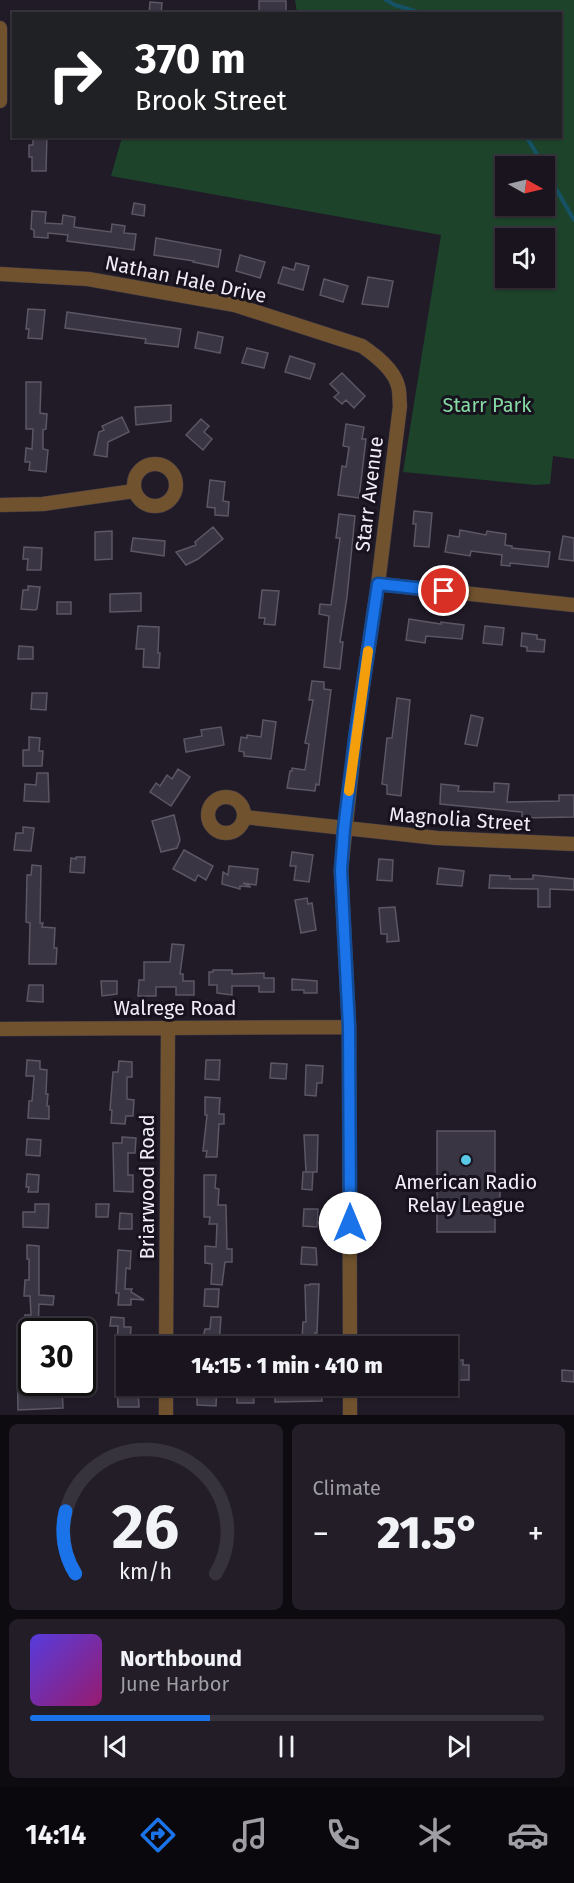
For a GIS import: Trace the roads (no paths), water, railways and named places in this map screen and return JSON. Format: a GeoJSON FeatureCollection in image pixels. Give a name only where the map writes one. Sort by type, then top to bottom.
{"type":"FeatureCollection","features":[{"type":"Feature","properties":{"kind":"street"},"geometry":{"type":"LineString","coordinates":[[0,28],[0,101]]}},
{"type":"Feature","properties":{"kind":"street","name":"Nathan Hale Drive"},"geometry":{"type":"LineString","coordinates":[[0,274],[88,279],[235,305],[362,346],[387,367]]}},
{"type":"Feature","properties":{"kind":"street","name":"Starr Avenue"},"geometry":{"type":"LineString","coordinates":[[350,1336],[349,1027],[341,870],[356,732],[378,584],[400,406],[398,385],[387,367]]}},
{"type":"Feature","properties":{"kind":"street"},"geometry":{"type":"LineString","coordinates":[[0,505],[43,504],[134,491]]}},
{"type":"Feature","properties":{"kind":"street"},"geometry":{"type":"LineString","coordinates":[[378,584],[574,604]]}},
{"type":"Feature","properties":{"kind":"street","name":"Magnolia Street"},"geometry":{"type":"LineString","coordinates":[[244,817],[447,839],[574,844]]}},
{"type":"Feature","properties":{"kind":"street","name":"Walrege Road"},"geometry":{"type":"LineString","coordinates":[[0,1029],[349,1027]]}},
{"type":"Feature","properties":{"kind":"street","name":"Briarwood Road"},"geometry":{"type":"LineString","coordinates":[[166,1336],[168,1028]]}},
{"type":"Feature","properties":{"kind":"street"},"geometry":{"type":"LineString","coordinates":[[166,1396],[166,1415]]}},
{"type":"Feature","properties":{"kind":"street"},"geometry":{"type":"LineString","coordinates":[[350,1396],[351,1415]]}},
{"type":"Feature","properties":{"kind":"waterway"},"geometry":{"type":"LineString","coordinates":[[386,0],[418,12]]}},
{"type":"Feature","properties":{"kind":"waterway"},"geometry":{"type":"LineString","coordinates":[[527,138],[538,156]]}},
{"type":"Feature","properties":{"kind":"waterway"},"geometry":{"type":"LineString","coordinates":[[555,187],[574,220]]}},
{"type":"Feature","properties":{"kind":"place","name":"American Radio Relay League"},"geometry":{"type":"Point","coordinates":[466,1160]}},
{"type":"Feature","properties":{"kind":"park label","name":"Starr Park"},"geometry":{"type":"Point","coordinates":[487,405]}}]}
